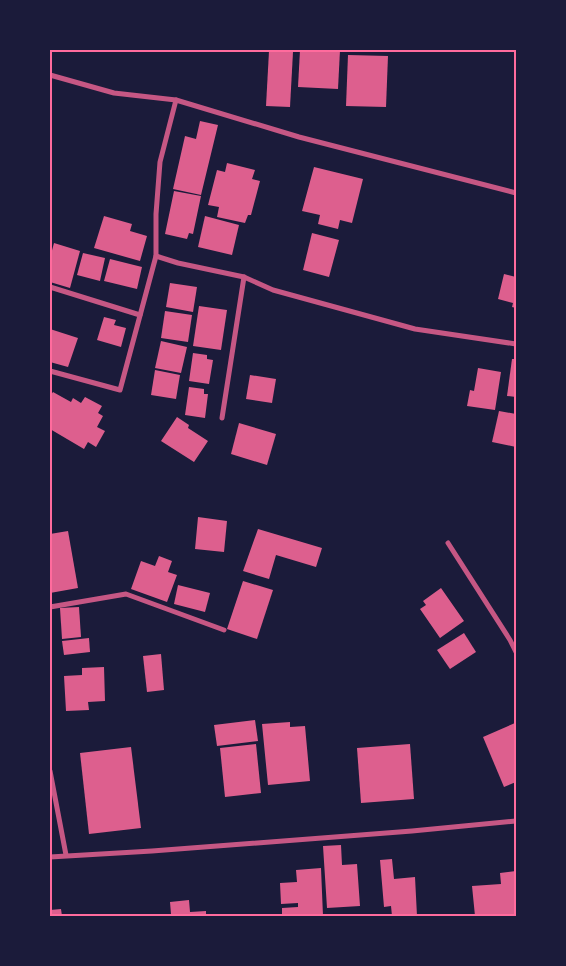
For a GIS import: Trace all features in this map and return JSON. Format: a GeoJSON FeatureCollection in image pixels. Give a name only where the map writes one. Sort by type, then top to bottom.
{"type":"FeatureCollection","features":[{"type":"Feature","properties":{"kind":"street"},"geometry":{"type":"LineString","coordinates":[[50,76],[114,93],[176,100],[299,137],[516,193]]}},
{"type":"Feature","properties":{"kind":"street"},"geometry":{"type":"LineString","coordinates":[[50,371],[120,390],[156,256],[156,214],[160,162],[176,100]]}},
{"type":"Feature","properties":{"kind":"street"},"geometry":{"type":"LineString","coordinates":[[156,256],[178,263],[244,277],[274,290],[415,329],[516,344]]}},
{"type":"Feature","properties":{"kind":"street"},"geometry":{"type":"LineString","coordinates":[[222,418],[244,277]]}},
{"type":"Feature","properties":{"kind":"street"},"geometry":{"type":"LineString","coordinates":[[50,287],[140,315]]}},
{"type":"Feature","properties":{"kind":"street"},"geometry":{"type":"LineString","coordinates":[[448,544],[516,652]]}},
{"type":"Feature","properties":{"kind":"street"},"geometry":{"type":"LineString","coordinates":[[50,607],[126,594],[224,630]]}},
{"type":"Feature","properties":{"kind":"street"},"geometry":{"type":"LineString","coordinates":[[50,771],[66,855]]}},
{"type":"Feature","properties":{"kind":"street"},"geometry":{"type":"LineString","coordinates":[[50,857],[412,831],[516,821]]}},
{"type":"Feature","properties":{"kind":"building"},"geometry":{"type":"Polygon","coordinates":[[[300,50],[340,50],[338,89],[298,87],[300,50]]]}},
{"type":"Feature","properties":{"kind":"building"},"geometry":{"type":"Polygon","coordinates":[[[269,51],[293,52],[290,107],[266,106],[269,51]]]}},
{"type":"Feature","properties":{"kind":"building"},"geometry":{"type":"Polygon","coordinates":[[[348,55],[388,56],[386,107],[346,106],[348,55]]]}},
{"type":"Feature","properties":{"kind":"building"},"geometry":{"type":"Polygon","coordinates":[[[200,121],[218,125],[201,195],[173,189],[185,136],[196,139],[200,121]]]}},
{"type":"Feature","properties":{"kind":"building"},"geometry":{"type":"Polygon","coordinates":[[[227,163],[255,170],[252,179],[260,181],[251,215],[248,215],[245,223],[217,217],[219,207],[208,205],[217,170],[225,172],[227,163]]]}},
{"type":"Feature","properties":{"kind":"building"},"geometry":{"type":"Polygon","coordinates":[[[314,167],[363,179],[352,223],[340,220],[338,229],[318,224],[320,215],[302,211],[314,167]]]}},
{"type":"Feature","properties":{"kind":"building"},"geometry":{"type":"Polygon","coordinates":[[[174,191],[201,196],[193,234],[189,233],[187,239],[165,234],[174,191]]]}},
{"type":"Feature","properties":{"kind":"building"},"geometry":{"type":"Polygon","coordinates":[[[104,216],[132,224],[130,231],[147,236],[140,261],[94,248],[104,216]]]}},
{"type":"Feature","properties":{"kind":"building"},"geometry":{"type":"Polygon","coordinates":[[[205,216],[239,225],[232,255],[198,247],[205,216]]]}},
{"type":"Feature","properties":{"kind":"building"},"geometry":{"type":"Polygon","coordinates":[[[312,233],[339,240],[329,277],[303,270],[312,233]]]}},
{"type":"Feature","properties":{"kind":"building"},"geometry":{"type":"Polygon","coordinates":[[[54,243],[80,251],[70,288],[50,282],[50,258],[54,243]]]}},
{"type":"Feature","properties":{"kind":"building"},"geometry":{"type":"Polygon","coordinates":[[[83,253],[105,258],[100,281],[77,275],[83,253]]]}},
{"type":"Feature","properties":{"kind":"building"},"geometry":{"type":"Polygon","coordinates":[[[110,259],[142,267],[137,289],[104,281],[110,259]]]}},
{"type":"Feature","properties":{"kind":"building"},"geometry":{"type":"Polygon","coordinates":[[[504,274],[516,277],[516,308],[512,307],[513,303],[498,299],[504,274]]]}},
{"type":"Feature","properties":{"kind":"building"},"geometry":{"type":"Polygon","coordinates":[[[170,283],[197,287],[193,312],[166,307],[170,283]]]}},
{"type":"Feature","properties":{"kind":"building"},"geometry":{"type":"Polygon","coordinates":[[[199,306],[227,310],[221,350],[193,346],[199,306]]]}},
{"type":"Feature","properties":{"kind":"building"},"geometry":{"type":"Polygon","coordinates":[[[165,311],[192,315],[188,342],[161,338],[165,311]]]}},
{"type":"Feature","properties":{"kind":"building"},"geometry":{"type":"Polygon","coordinates":[[[104,317],[116,320],[114,325],[126,328],[121,347],[97,340],[104,317]]]}},
{"type":"Feature","properties":{"kind":"building"},"geometry":{"type":"Polygon","coordinates":[[[50,329],[78,338],[68,367],[50,362],[50,329]]]}},
{"type":"Feature","properties":{"kind":"building"},"geometry":{"type":"Polygon","coordinates":[[[161,341],[187,347],[181,373],[155,368],[161,341]]]}},
{"type":"Feature","properties":{"kind":"building"},"geometry":{"type":"Polygon","coordinates":[[[193,353],[207,355],[207,359],[213,360],[209,384],[189,381],[193,353]]]}},
{"type":"Feature","properties":{"kind":"building"},"geometry":{"type":"Polygon","coordinates":[[[512,359],[516,359],[516,397],[507,396],[512,359]]]}},
{"type":"Feature","properties":{"kind":"building"},"geometry":{"type":"Polygon","coordinates":[[[478,368],[501,372],[495,410],[467,406],[470,390],[474,391],[478,368]]]}},
{"type":"Feature","properties":{"kind":"building"},"geometry":{"type":"Polygon","coordinates":[[[155,370],[180,375],[176,399],[151,395],[155,370]]]}},
{"type":"Feature","properties":{"kind":"building"},"geometry":{"type":"Polygon","coordinates":[[[250,375],[276,379],[272,403],[246,399],[250,375]]]}},
{"type":"Feature","properties":{"kind":"building"},"geometry":{"type":"Polygon","coordinates":[[[189,387],[204,389],[204,394],[208,394],[205,418],[185,415],[189,387]]]}},
{"type":"Feature","properties":{"kind":"building"},"geometry":{"type":"Polygon","coordinates":[[[53,392],[71,402],[73,398],[81,403],[85,397],[102,406],[98,413],[103,416],[97,427],[105,431],[96,447],[88,442],[84,449],[50,429],[50,396],[53,392]]]}},
{"type":"Feature","properties":{"kind":"building"},"geometry":{"type":"Polygon","coordinates":[[[499,411],[516,414],[516,447],[492,442],[499,411]]]}},
{"type":"Feature","properties":{"kind":"building"},"geometry":{"type":"Polygon","coordinates":[[[177,417],[189,425],[188,428],[208,441],[194,462],[161,441],[177,417]]]}},
{"type":"Feature","properties":{"kind":"building"},"geometry":{"type":"Polygon","coordinates":[[[239,423],[276,434],[267,465],[231,454],[239,423]]]}},
{"type":"Feature","properties":{"kind":"building"},"geometry":{"type":"Polygon","coordinates":[[[198,517],[227,521],[224,552],[195,549],[198,517]]]}},
{"type":"Feature","properties":{"kind":"building"},"geometry":{"type":"Polygon","coordinates":[[[258,529],[322,548],[316,567],[276,555],[269,579],[243,571],[258,529]]]}},
{"type":"Feature","properties":{"kind":"building"},"geometry":{"type":"Polygon","coordinates":[[[68,531],[78,588],[50,593],[50,534],[68,531]]]}},
{"type":"Feature","properties":{"kind":"building"},"geometry":{"type":"Polygon","coordinates":[[[159,556],[172,561],[168,572],[177,575],[167,602],[131,589],[141,561],[155,566],[159,556]]]}},
{"type":"Feature","properties":{"kind":"building"},"geometry":{"type":"Polygon","coordinates":[[[243,581],[273,590],[257,639],[227,629],[243,581]]]}},
{"type":"Feature","properties":{"kind":"building"},"geometry":{"type":"Polygon","coordinates":[[[178,585],[210,593],[205,612],[174,604],[178,585]]]}},
{"type":"Feature","properties":{"kind":"building"},"geometry":{"type":"Polygon","coordinates":[[[441,588],[464,621],[440,638],[420,609],[426,605],[423,601],[441,588]]]}},
{"type":"Feature","properties":{"kind":"building"},"geometry":{"type":"Polygon","coordinates":[[[79,607],[81,637],[62,639],[60,608],[79,607]]]}},
{"type":"Feature","properties":{"kind":"building"},"geometry":{"type":"Polygon","coordinates":[[[464,633],[476,652],[450,669],[437,650],[464,633]]]}},
{"type":"Feature","properties":{"kind":"building"},"geometry":{"type":"Polygon","coordinates":[[[89,638],[90,652],[64,655],[62,641],[89,638]]]}},
{"type":"Feature","properties":{"kind":"building"},"geometry":{"type":"Polygon","coordinates":[[[161,654],[164,690],[147,692],[143,656],[161,654]]]}},
{"type":"Feature","properties":{"kind":"building"},"geometry":{"type":"Polygon","coordinates":[[[104,667],[105,701],[88,702],[89,710],[66,711],[64,676],[82,675],[82,668],[104,667]]]}},
{"type":"Feature","properties":{"kind":"building"},"geometry":{"type":"Polygon","coordinates":[[[255,720],[258,741],[217,746],[214,725],[255,720]]]}},
{"type":"Feature","properties":{"kind":"building"},"geometry":{"type":"Polygon","coordinates":[[[290,722],[290,727],[305,726],[310,781],[268,785],[262,724],[290,722]]]}},
{"type":"Feature","properties":{"kind":"building"},"geometry":{"type":"Polygon","coordinates":[[[515,723],[516,782],[504,787],[483,737],[515,723]]]}},
{"type":"Feature","properties":{"kind":"building"},"geometry":{"type":"Polygon","coordinates":[[[256,744],[261,793],[225,797],[220,748],[256,744]]]}},
{"type":"Feature","properties":{"kind":"building"},"geometry":{"type":"Polygon","coordinates":[[[410,744],[414,799],[361,803],[357,748],[410,744]]]}},
{"type":"Feature","properties":{"kind":"building"},"geometry":{"type":"Polygon","coordinates":[[[131,747],[141,828],[89,834],[80,753],[131,747]]]}},
{"type":"Feature","properties":{"kind":"building"},"geometry":{"type":"Polygon","coordinates":[[[341,845],[342,865],[357,864],[360,906],[327,908],[323,846],[341,845]]]}},
{"type":"Feature","properties":{"kind":"building"},"geometry":{"type":"Polygon","coordinates":[[[392,859],[394,879],[415,877],[417,916],[392,916],[391,906],[384,907],[380,860],[392,859]]]}},
{"type":"Feature","properties":{"kind":"building"},"geometry":{"type":"Polygon","coordinates":[[[321,868],[323,916],[282,916],[282,908],[298,907],[298,903],[281,904],[280,883],[297,882],[296,870],[321,868]]]}},
{"type":"Feature","properties":{"kind":"building"},"geometry":{"type":"Polygon","coordinates":[[[516,871],[516,916],[475,916],[472,886],[501,884],[500,873],[516,871]]]}},
{"type":"Feature","properties":{"kind":"building"},"geometry":{"type":"Polygon","coordinates":[[[189,900],[190,912],[206,911],[206,916],[165,916],[171,914],[170,902],[189,900]]]}},
{"type":"Feature","properties":{"kind":"building"},"geometry":{"type":"Polygon","coordinates":[[[61,909],[62,916],[50,916],[50,910],[61,909]]]}}]}
